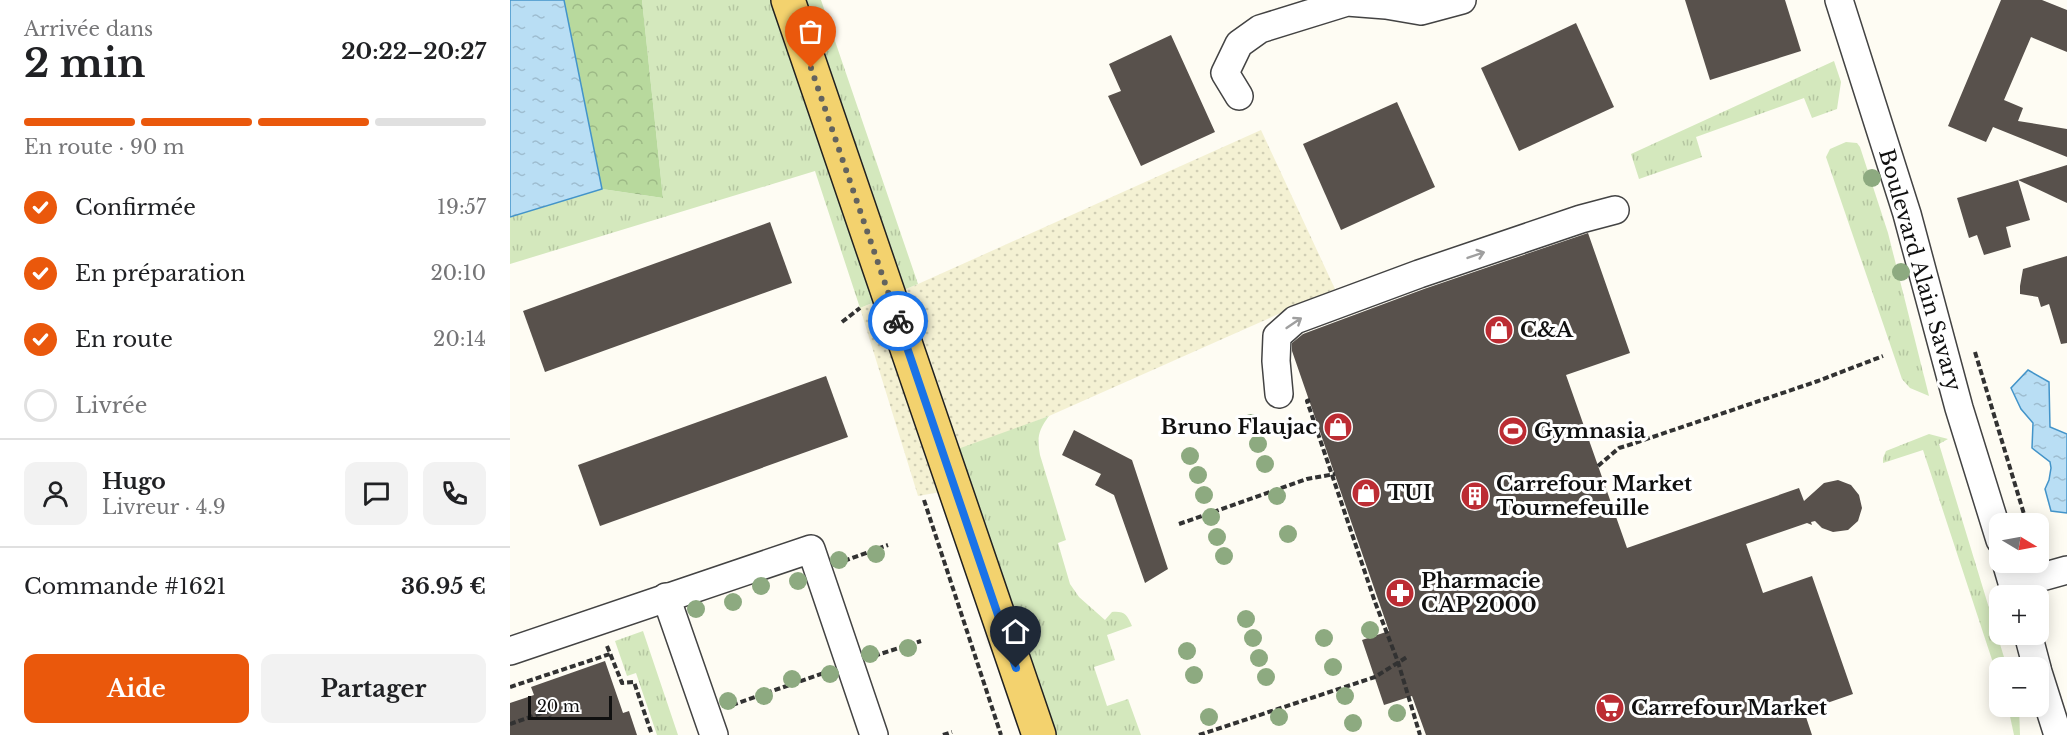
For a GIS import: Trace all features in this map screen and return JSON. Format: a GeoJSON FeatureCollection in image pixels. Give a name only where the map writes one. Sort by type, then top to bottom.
{"type":"FeatureCollection","features":[{"type":"Feature","properties":{"kind":"main road"},"geometry":{"type":"LineString","coordinates":[[788,0],[1039,735]]}},
{"type":"Feature","properties":{"kind":"street","name":"Boulevard Alain Savary"},"geometry":{"type":"LineString","coordinates":[[1839,0],[1907,214],[1959,408],[1992,513]]}},
{"type":"Feature","properties":{"kind":"street"},"geometry":{"type":"LineString","coordinates":[[1239,96],[1225,73],[1239,44],[1260,29],[1347,2],[1421,11],[1457,2]]}},
{"type":"Feature","properties":{"kind":"street"},"geometry":{"type":"LineString","coordinates":[[1278,394],[1277,336],[1295,320],[1419,274],[1581,219],[1615,210]]}},
{"type":"Feature","properties":{"kind":"street"},"geometry":{"type":"LineString","coordinates":[[510,651],[811,549],[874,735]]}},
{"type":"Feature","properties":{"kind":"street"},"geometry":{"type":"LineString","coordinates":[[2012,581],[2067,570]]}},
{"type":"Feature","properties":{"kind":"street"},"geometry":{"type":"LineString","coordinates":[[666,597],[710,724]]}},
{"type":"Feature","properties":{"kind":"street"},"geometry":{"type":"LineString","coordinates":[[2049,706],[2058,735]]}},
{"type":"Feature","properties":{"kind":"street"},"geometry":{"type":"LineString","coordinates":[[2039,717],[2039,735]]}},
{"type":"Feature","properties":{"kind":"path"},"geometry":{"type":"LineString","coordinates":[[842,322],[860,308]]}},
{"type":"Feature","properties":{"kind":"path"},"geometry":{"type":"LineString","coordinates":[[1598,466],[1620,448],[1818,381],[1883,356]]}},
{"type":"Feature","properties":{"kind":"path"},"geometry":{"type":"LineString","coordinates":[[1310,400],[1307,401],[1398,662],[1420,735]]}},
{"type":"Feature","properties":{"kind":"path"},"geometry":{"type":"LineString","coordinates":[[1179,524],[1307,479],[1334,474]]}},
{"type":"Feature","properties":{"kind":"path"},"geometry":{"type":"LineString","coordinates":[[604,639],[622,683],[634,682],[652,735]]}},
{"type":"Feature","properties":{"kind":"path"},"geometry":{"type":"LineString","coordinates":[[710,724],[849,663],[921,641]]}},
{"type":"Feature","properties":{"kind":"path"},"geometry":{"type":"LineString","coordinates":[[510,687],[610,654]]}},
{"type":"Feature","properties":{"kind":"path"},"geometry":{"type":"LineString","coordinates":[[1199,735],[1309,697],[1367,680],[1407,657]]}},
{"type":"Feature","properties":{"kind":"path"},"geometry":{"type":"LineString","coordinates":[[510,724],[547,711],[550,717]]}},
{"type":"Feature","properties":{"kind":"path"},"geometry":{"type":"LineString","coordinates":[[943,735],[952,732]]}},
{"type":"Feature","properties":{"kind":"shaded area"},"geometry":{"type":"Polygon","coordinates":[[[1261,130],[1335,289],[1049,416],[971,446],[986,484],[918,496],[860,308],[1261,130]]]}},
{"type":"Feature","properties":{"kind":"green space"},"geometry":{"type":"Polygon","coordinates":[[[510,0],[642,0],[663,198],[602,189],[510,217],[510,0]]]}},
{"type":"Feature","properties":{"kind":"green space"},"geometry":{"type":"Polygon","coordinates":[[[642,0],[821,0],[918,284],[860,308],[815,171],[510,264],[510,217],[602,189],[663,198],[642,0]]]}},
{"type":"Feature","properties":{"kind":"green space"},"geometry":{"type":"Polygon","coordinates":[[[1834,61],[1841,82],[1837,109],[1812,118],[1804,98],[1696,137],[1702,157],[1639,179],[1631,154],[1834,61]]]}},
{"type":"Feature","properties":{"kind":"green space"},"geometry":{"type":"Polygon","coordinates":[[[1846,142],[1857,143],[1860,147],[1888,233],[1929,396],[1910,388],[1902,379],[1826,157],[1830,149],[1846,142]]]}},
{"type":"Feature","properties":{"kind":"green space"},"geometry":{"type":"Polygon","coordinates":[[[1049,416],[1039,434],[1039,443],[1040,455],[1066,540],[1058,543],[1070,584],[1079,597],[1105,620],[1112,612],[1120,612],[1127,616],[1132,626],[1107,635],[1115,660],[1094,667],[1107,706],[1128,699],[1141,735],[1053,735],[955,450],[1049,416]]]}},
{"type":"Feature","properties":{"kind":"green space"},"geometry":{"type":"Polygon","coordinates":[[[1929,434],[1948,439],[1939,444],[1989,608],[1989,645],[2000,645],[2004,657],[1991,657],[1923,450],[1883,463],[1886,451],[1929,434]]]}},
{"type":"Feature","properties":{"kind":"green space"},"geometry":{"type":"Polygon","coordinates":[[[643,631],[678,735],[657,735],[636,673],[627,676],[615,641],[643,631]]]}},
{"type":"Feature","properties":{"kind":"green space"},"geometry":{"type":"Polygon","coordinates":[[[2010,717],[2019,717],[2020,735],[2014,735],[2010,717]]]}},
{"type":"Feature","properties":{"kind":"water"},"geometry":{"type":"Polygon","coordinates":[[[510,0],[564,0],[602,189],[510,217],[510,0]]]}},
{"type":"Feature","properties":{"kind":"water"},"geometry":{"type":"Polygon","coordinates":[[[2028,370],[2049,382],[2050,427],[2067,434],[2067,513],[2051,511],[2045,489],[2049,480],[2050,462],[2032,448],[2033,423],[2021,409],[2011,388],[2028,370]]]}},
{"type":"Feature","properties":{"kind":"building"},"geometry":{"type":"Polygon","coordinates":[[[1685,0],[1785,0],[1801,51],[1710,80],[1685,0]]]}},
{"type":"Feature","properties":{"kind":"building"},"geometry":{"type":"Polygon","coordinates":[[[2001,0],[2042,0],[2067,10],[2067,52],[2031,37],[2004,100],[2023,108],[2018,121],[2067,129],[2067,157],[1993,127],[1986,142],[1948,126],[2001,0]]]}},
{"type":"Feature","properties":{"kind":"building"},"geometry":{"type":"Polygon","coordinates":[[[1576,23],[1614,107],[1519,151],[1481,68],[1576,23]]]}},
{"type":"Feature","properties":{"kind":"building"},"geometry":{"type":"Polygon","coordinates":[[[1171,35],[1215,132],[1141,166],[1108,96],[1121,91],[1109,64],[1171,35]]]}},
{"type":"Feature","properties":{"kind":"building"},"geometry":{"type":"Polygon","coordinates":[[[1397,102],[1435,187],[1341,230],[1303,144],[1397,102]]]}},
{"type":"Feature","properties":{"kind":"building"},"geometry":{"type":"Polygon","coordinates":[[[2067,165],[2067,203],[2018,180],[2067,165]]]}},
{"type":"Feature","properties":{"kind":"building"},"geometry":{"type":"Polygon","coordinates":[[[2018,180],[2030,220],[2006,227],[2011,247],[1984,255],[1977,235],[1969,238],[1957,198],[2018,180]]]}},
{"type":"Feature","properties":{"kind":"building"},"geometry":{"type":"Polygon","coordinates":[[[770,222],[792,283],[545,372],[523,311],[770,222]]]}},
{"type":"Feature","properties":{"kind":"building","name":"Carrefour Market Tournefeuille"},"geometry":{"type":"Polygon","coordinates":[[[1588,233],[1630,353],[1566,375],[1627,548],[1799,488],[1804,501],[1824,483],[1838,480],[1851,485],[1859,495],[1862,508],[1858,521],[1848,530],[1833,532],[1822,528],[1815,521],[1811,522],[1812,525],[1807,523],[1746,544],[1763,593],[1812,576],[1853,694],[1804,711],[1812,735],[1426,735],[1412,696],[1384,705],[1362,640],[1389,631],[1292,351],[1292,343],[1303,334],[1424,289],[1588,233]]]}},
{"type":"Feature","properties":{"kind":"building"},"geometry":{"type":"Polygon","coordinates":[[[2067,256],[2067,343],[2061,344],[2049,304],[2041,307],[2038,297],[2020,294],[2020,286],[2023,269],[2067,256]]]}},
{"type":"Feature","properties":{"kind":"building"},"geometry":{"type":"Polygon","coordinates":[[[826,376],[848,437],[600,526],[578,465],[826,376]]]}},
{"type":"Feature","properties":{"kind":"building"},"geometry":{"type":"Polygon","coordinates":[[[1074,430],[1132,460],[1168,569],[1145,583],[1114,495],[1095,485],[1101,474],[1062,455],[1074,430]]]}},
{"type":"Feature","properties":{"kind":"building"},"geometry":{"type":"Polygon","coordinates":[[[605,661],[623,713],[629,711],[637,735],[510,735],[510,703],[534,695],[531,687],[605,661]]]}},
{"type":"Feature","properties":{"kind":"way so far"},"geometry":{"type":"LineString","coordinates":[[811,68],[898,321]]}},
{"type":"Feature","properties":{"kind":"place","name":"C&A"},"geometry":{"type":"Point","coordinates":[1499,330]}},
{"type":"Feature","properties":{"kind":"place","name":"Bruno Flaujac"},"geometry":{"type":"Point","coordinates":[1338,427]}},
{"type":"Feature","properties":{"kind":"place","name":"Gymnasia"},"geometry":{"type":"Point","coordinates":[1513,431]}},
{"type":"Feature","properties":{"kind":"place","name":"TUI"},"geometry":{"type":"Point","coordinates":[1366,493]}},
{"type":"Feature","properties":{"kind":"place","name":"Carrefour Market Tournefeuille"},"geometry":{"type":"Point","coordinates":[1475,496]}},
{"type":"Feature","properties":{"kind":"place","name":"Pharmacie CAP 2000"},"geometry":{"type":"Point","coordinates":[1400,593]}},
{"type":"Feature","properties":{"kind":"place","name":"Carrefour Market"},"geometry":{"type":"Point","coordinates":[1610,708]}},
{"type":"Feature","properties":{"kind":"route"},"geometry":{"type":"LineString","coordinates":[[898,321],[1016,668]]}}]}
